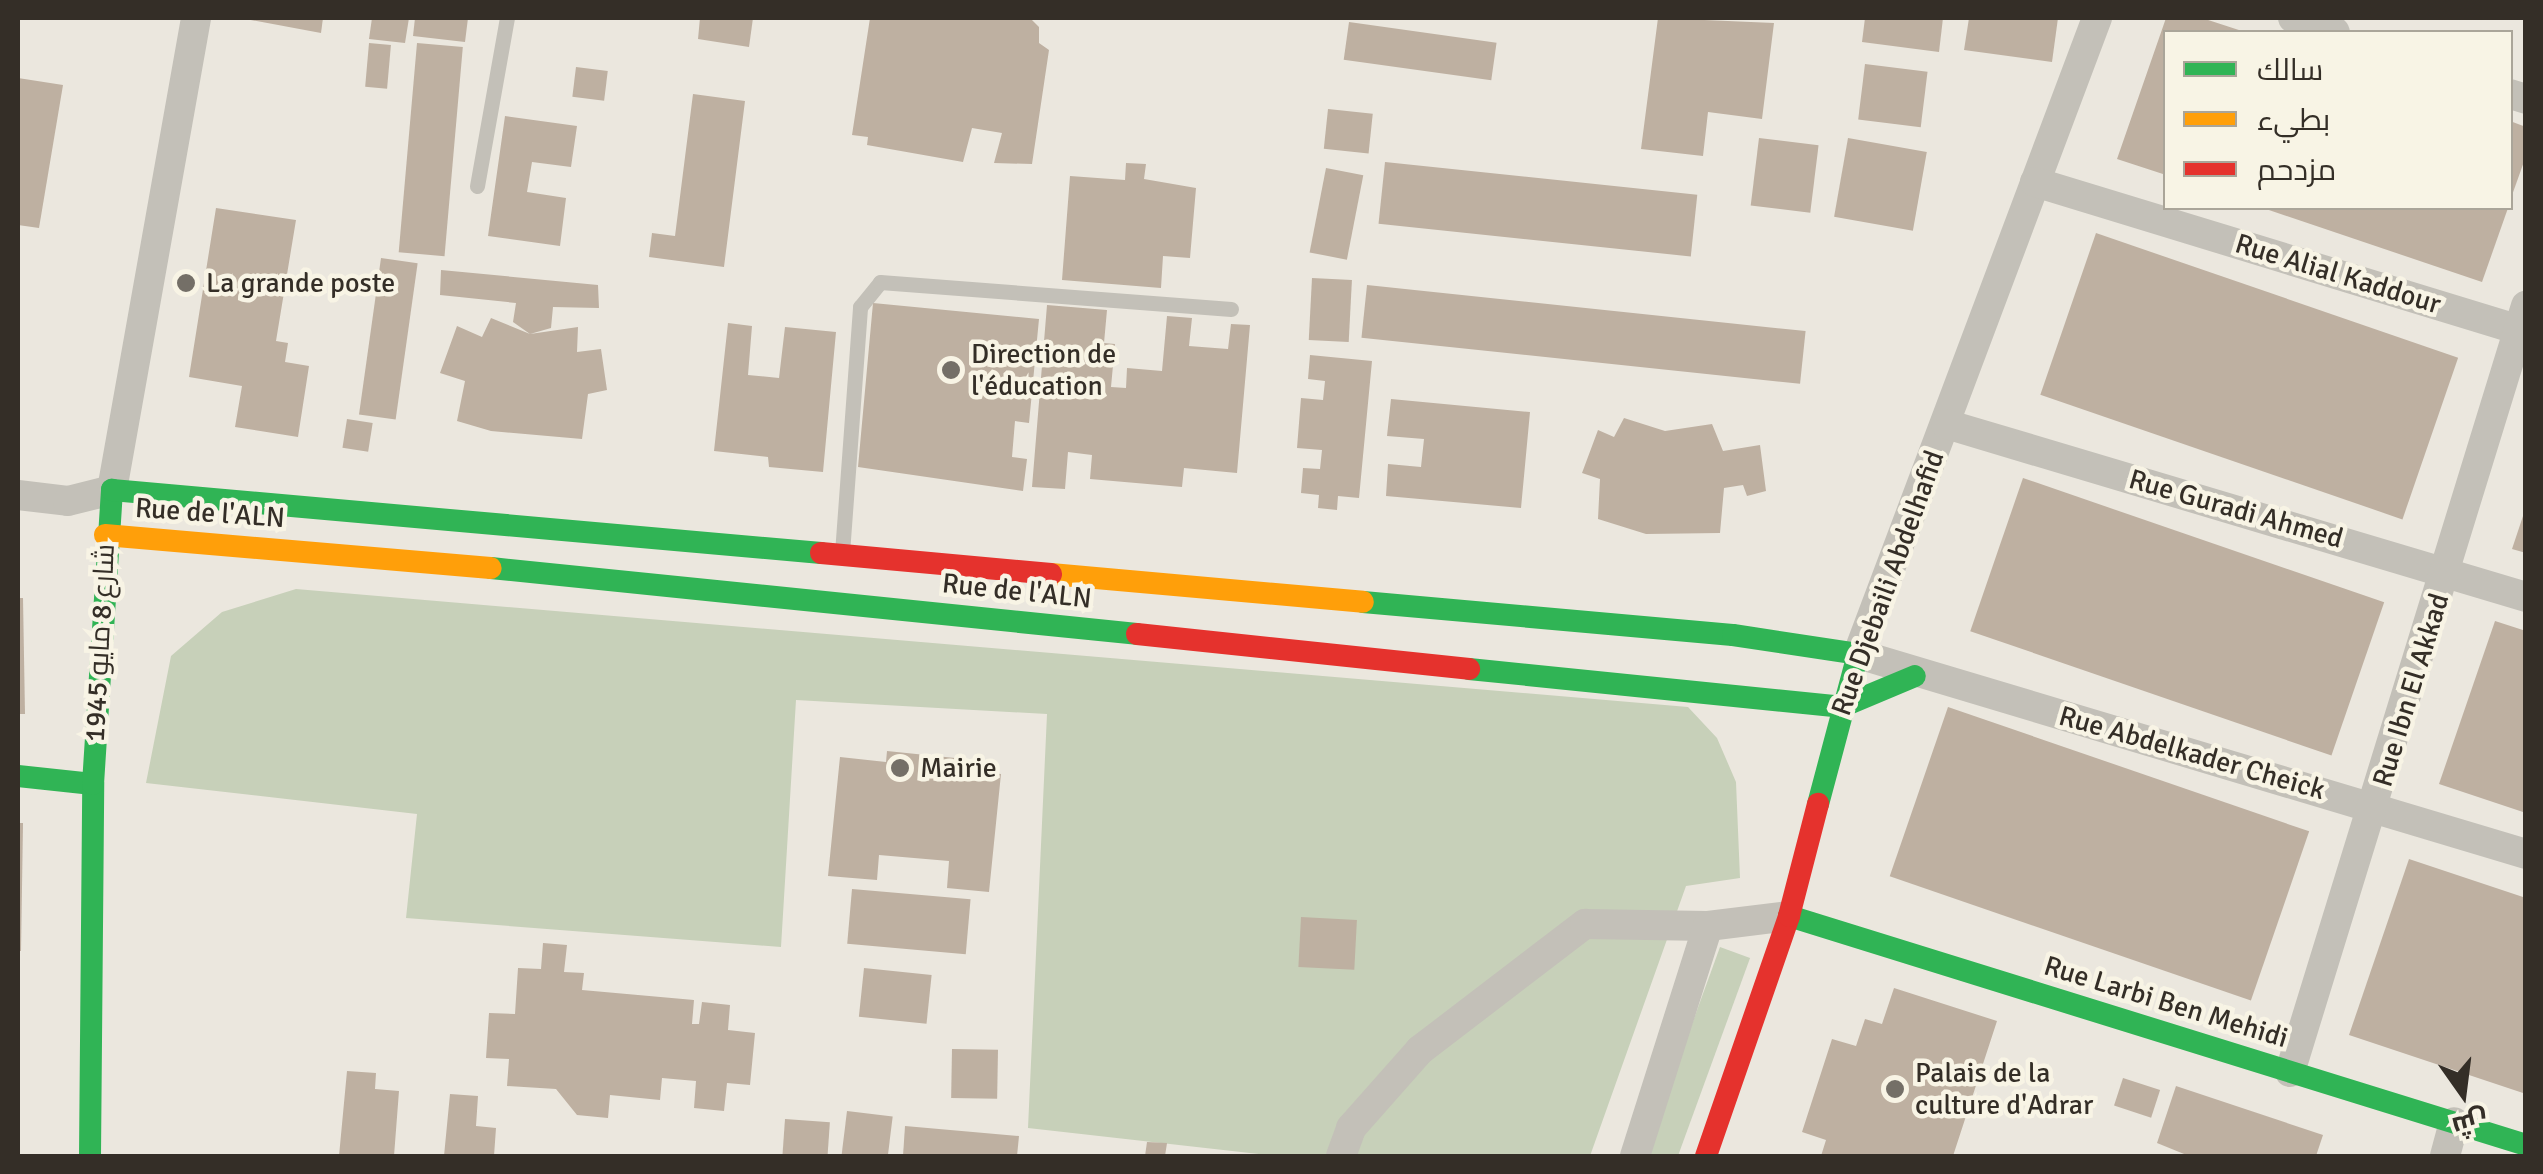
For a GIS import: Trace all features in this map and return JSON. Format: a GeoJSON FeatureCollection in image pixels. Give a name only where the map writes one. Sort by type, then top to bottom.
{"type":"FeatureCollection","features":[{"type":"Feature","properties":{"kind":"street","name":"شارع 8 مايو 1945"},"geometry":{"type":"LineString","coordinates":[[90,1156],[93,784],[105,536],[196,18]]}},
{"type":"Feature","properties":{"kind":"street","name":"Rue Djebaili Abdelhafid"},"geometry":{"type":"LineString","coordinates":[[1706,1156],[1789,916],[1840,708],[1858,654],[2097,18]]}},
{"type":"Feature","properties":{"kind":"street"},"geometry":{"type":"LineString","coordinates":[[2292,18],[2329,30]]}},
{"type":"Feature","properties":{"kind":"street","name":"Rue Alial Kaddour"},"geometry":{"type":"LineString","coordinates":[[2035,182],[2523,323]]}},
{"type":"Feature","properties":{"kind":"street","name":"Rue Ibn El Akkad"},"geometry":{"type":"LineString","coordinates":[[2290,1072],[2523,323]]}},
{"type":"Feature","properties":{"kind":"street","name":"Rue Guradi Ahmed"},"geometry":{"type":"LineString","coordinates":[[1946,424],[2526,597]]}},
{"type":"Feature","properties":{"kind":"street"},"geometry":{"type":"LineString","coordinates":[[18,496],[68,502],[112,490]]}},
{"type":"Feature","properties":{"kind":"street","name":"Rue de l'ALN"},"geometry":{"type":"LineString","coordinates":[[112,490],[1733,634],[1858,654]]}},
{"type":"Feature","properties":{"kind":"street"},"geometry":{"type":"LineString","coordinates":[[68,502],[105,536]]}},
{"type":"Feature","properties":{"kind":"street","name":"Rue de l'ALN"},"geometry":{"type":"LineString","coordinates":[[105,536],[320,550],[1840,708],[1915,676]]}},
{"type":"Feature","properties":{"kind":"street"},"geometry":{"type":"LineString","coordinates":[[1038,624],[1042,570]]}},
{"type":"Feature","properties":{"kind":"street","name":"Rue Abdelkader Cheick"},"geometry":{"type":"LineString","coordinates":[[1858,654],[1915,676],[2376,805],[2526,854]]}},
{"type":"Feature","properties":{"kind":"street"},"geometry":{"type":"LineString","coordinates":[[18,776],[93,784]]}},
{"type":"Feature","properties":{"kind":"street"},"geometry":{"type":"LineString","coordinates":[[1341,1156],[1351,1128],[1382,1088],[1560,938],[1585,924],[1708,926],[1789,916]]}},
{"type":"Feature","properties":{"kind":"street","name":"Rue Larbi Ben Mehidi"},"geometry":{"type":"LineString","coordinates":[[1789,916],[2526,1144]]}},
{"type":"Feature","properties":{"kind":"street"},"geometry":{"type":"LineString","coordinates":[[1635,1156],[1708,926]]}},
{"type":"Feature","properties":{"kind":"street"},"geometry":{"type":"LineString","coordinates":[[2446,1156],[2454,1122]]}},
{"type":"Feature","properties":{"kind":"lane"},"geometry":{"type":"LineString","coordinates":[[477,186],[507,18]]}},
{"type":"Feature","properties":{"kind":"lane"},"geometry":{"type":"LineString","coordinates":[[842,554],[860,306],[880,282],[1232,309]]}},
{"type":"Feature","properties":{"kind":"green space"},"geometry":{"type":"Polygon","coordinates":[[[296,589],[1688,707],[1717,738],[1736,782],[1740,878],[1686,886],[1590,1156],[1277,1156],[1028,1128],[1047,714],[796,700],[781,947],[406,918],[417,814],[146,783],[171,656],[222,612],[296,589]]]}},
{"type":"Feature","properties":{"kind":"green space"},"geometry":{"type":"Polygon","coordinates":[[[1720,947],[1750,958],[1678,1156],[1644,1155],[1720,947]]]}},
{"type":"Feature","properties":{"kind":"building"},"geometry":{"type":"Polygon","coordinates":[[[240,18],[323,18],[321,33],[240,18]]]}},
{"type":"Feature","properties":{"kind":"building"},"geometry":{"type":"Polygon","coordinates":[[[372,18],[409,18],[405,43],[369,39],[372,18]]]}},
{"type":"Feature","properties":{"kind":"building"},"geometry":{"type":"Polygon","coordinates":[[[415,18],[468,18],[465,42],[413,36],[415,18]]]}},
{"type":"Feature","properties":{"kind":"building"},"geometry":{"type":"Polygon","coordinates":[[[700,18],[753,18],[749,47],[698,39],[700,18]]]}},
{"type":"Feature","properties":{"kind":"building"},"geometry":{"type":"Polygon","coordinates":[[[870,18],[1030,18],[1039,27],[1039,43],[1049,50],[1032,164],[994,163],[1002,133],[972,128],[963,162],[867,145],[868,137],[852,135],[870,18]]]}},
{"type":"Feature","properties":{"kind":"building"},"geometry":{"type":"Polygon","coordinates":[[[1658,18],[1774,23],[1762,119],[1708,112],[1703,156],[1641,149],[1658,18]]]}},
{"type":"Feature","properties":{"kind":"building"},"geometry":{"type":"Polygon","coordinates":[[[1865,18],[1943,18],[1939,52],[1862,42],[1865,18]]]}},
{"type":"Feature","properties":{"kind":"building"},"geometry":{"type":"Polygon","coordinates":[[[1969,18],[2058,18],[2052,62],[1964,50],[1969,18]]]}},
{"type":"Feature","properties":{"kind":"building"},"geometry":{"type":"Polygon","coordinates":[[[2166,18],[2202,18],[2239,30],[2163,30],[2163,174],[2117,159],[2166,18]]]}},
{"type":"Feature","properties":{"kind":"building"},"geometry":{"type":"Polygon","coordinates":[[[1349,22],[1497,43],[1491,80],[1344,60],[1349,22]]]}},
{"type":"Feature","properties":{"kind":"building"},"geometry":{"type":"Polygon","coordinates":[[[369,43],[391,45],[387,89],[365,87],[369,43]]]}},
{"type":"Feature","properties":{"kind":"building"},"geometry":{"type":"Polygon","coordinates":[[[417,43],[463,47],[445,256],[399,252],[417,43]]]}},
{"type":"Feature","properties":{"kind":"building"},"geometry":{"type":"Polygon","coordinates":[[[1865,64],[1928,72],[1921,127],[1858,120],[1865,64]]]}},
{"type":"Feature","properties":{"kind":"building"},"geometry":{"type":"Polygon","coordinates":[[[576,67],[608,71],[604,101],[572,97],[576,67]]]}},
{"type":"Feature","properties":{"kind":"building"},"geometry":{"type":"Polygon","coordinates":[[[18,78],[63,85],[39,228],[18,225],[18,78]]]}},
{"type":"Feature","properties":{"kind":"building"},"geometry":{"type":"Polygon","coordinates":[[[693,94],[745,101],[724,267],[649,257],[652,233],[675,236],[693,94]]]}},
{"type":"Feature","properties":{"kind":"building"},"geometry":{"type":"Polygon","coordinates":[[[1328,109],[1373,114],[1369,153],[1324,149],[1328,109]]]}},
{"type":"Feature","properties":{"kind":"building"},"geometry":{"type":"Polygon","coordinates":[[[505,116],[577,126],[571,167],[532,162],[527,192],[566,198],[560,246],[488,236],[505,116]]]}},
{"type":"Feature","properties":{"kind":"building"},"geometry":{"type":"Polygon","coordinates":[[[2513,122],[2526,127],[2526,156],[2513,192],[2513,122]]]}},
{"type":"Feature","properties":{"kind":"building"},"geometry":{"type":"Polygon","coordinates":[[[1759,138],[1819,145],[1810,213],[1751,205],[1759,138]]]}},
{"type":"Feature","properties":{"kind":"building"},"geometry":{"type":"Polygon","coordinates":[[[1848,138],[1927,152],[1913,231],[1834,217],[1848,138]]]}},
{"type":"Feature","properties":{"kind":"building"},"geometry":{"type":"Polygon","coordinates":[[[1385,162],[1697,195],[1691,256],[1379,224],[1385,162]]]}},
{"type":"Feature","properties":{"kind":"building"},"geometry":{"type":"Polygon","coordinates":[[[1126,163],[1146,164],[1144,179],[1196,188],[1190,258],[1163,256],[1161,288],[1062,280],[1070,176],[1125,180],[1126,163]]]}},
{"type":"Feature","properties":{"kind":"building"},"geometry":{"type":"Polygon","coordinates":[[[1326,168],[1363,175],[1347,260],[1310,252],[1326,168]]]}},
{"type":"Feature","properties":{"kind":"building"},"geometry":{"type":"Polygon","coordinates":[[[216,208],[296,220],[276,341],[288,343],[285,362],[309,366],[298,437],[235,427],[242,386],[189,377],[216,208]]]}},
{"type":"Feature","properties":{"kind":"building"},"geometry":{"type":"Polygon","coordinates":[[[2269,210],[2507,210],[2482,282],[2269,210]]]}},
{"type":"Feature","properties":{"kind":"building"},"geometry":{"type":"Polygon","coordinates":[[[2096,233],[2458,358],[2402,519],[2040,395],[2096,233]]]}},
{"type":"Feature","properties":{"kind":"building"},"geometry":{"type":"Polygon","coordinates":[[[381,258],[418,263],[396,420],[359,414],[381,258]]]}},
{"type":"Feature","properties":{"kind":"building"},"geometry":{"type":"Polygon","coordinates":[[[441,270],[598,285],[599,308],[553,307],[551,328],[530,334],[513,322],[516,303],[440,295],[441,270]]]}},
{"type":"Feature","properties":{"kind":"building"},"geometry":{"type":"Polygon","coordinates":[[[1312,278],[1352,280],[1349,342],[1309,340],[1312,278]]]}},
{"type":"Feature","properties":{"kind":"building"},"geometry":{"type":"Polygon","coordinates":[[[1367,285],[1806,331],[1800,384],[1361,338],[1367,285]]]}},
{"type":"Feature","properties":{"kind":"building","name":"Direction de l'éducation"},"geometry":{"type":"Polygon","coordinates":[[[873,303],[1039,319],[1029,423],[1015,421],[1012,457],[1027,459],[1023,491],[858,467],[873,303]]]}},
{"type":"Feature","properties":{"kind":"building"},"geometry":{"type":"Polygon","coordinates":[[[1047,305],[1107,310],[1104,343],[1115,344],[1111,387],[1126,388],[1127,368],[1162,371],[1167,316],[1192,318],[1189,346],[1228,349],[1231,324],[1250,325],[1237,473],[1184,468],[1182,487],[1090,479],[1092,455],[1068,452],[1065,489],[1032,487],[1047,305]]]}},
{"type":"Feature","properties":{"kind":"building"},"geometry":{"type":"Polygon","coordinates":[[[491,318],[530,334],[578,327],[577,352],[601,349],[607,390],[588,394],[582,439],[491,431],[457,421],[465,381],[440,373],[457,326],[482,337],[491,318]]]}},
{"type":"Feature","properties":{"kind":"building"},"geometry":{"type":"Polygon","coordinates":[[[728,323],[752,326],[748,375],[779,378],[785,327],[836,332],[823,472],[769,467],[768,457],[714,451],[728,323]]]}},
{"type":"Feature","properties":{"kind":"building"},"geometry":{"type":"Polygon","coordinates":[[[1310,355],[1372,361],[1359,498],[1338,496],[1337,510],[1318,508],[1319,495],[1301,493],[1303,468],[1320,469],[1322,450],[1297,448],[1301,398],[1323,400],[1325,381],[1308,379],[1310,355]]]}},
{"type":"Feature","properties":{"kind":"building"},"geometry":{"type":"Polygon","coordinates":[[[1391,399],[1530,412],[1521,508],[1386,496],[1388,464],[1421,467],[1424,439],[1387,436],[1391,399]]]}},
{"type":"Feature","properties":{"kind":"building"},"geometry":{"type":"Polygon","coordinates":[[[1624,418],[1665,431],[1712,424],[1723,451],[1760,445],[1766,491],[1747,496],[1743,485],[1724,488],[1720,533],[1646,534],[1598,519],[1600,479],[1582,473],[1598,430],[1614,437],[1624,418]]]}},
{"type":"Feature","properties":{"kind":"building"},"geometry":{"type":"Polygon","coordinates":[[[347,419],[373,423],[368,452],[342,448],[347,419]]]}},
{"type":"Feature","properties":{"kind":"building"},"geometry":{"type":"Polygon","coordinates":[[[2023,478],[2384,602],[2331,756],[1970,631],[2023,478]]]}},
{"type":"Feature","properties":{"kind":"building"},"geometry":{"type":"Polygon","coordinates":[[[2526,510],[2526,553],[2512,549],[2526,510]]]}},
{"type":"Feature","properties":{"kind":"building"},"geometry":{"type":"Polygon","coordinates":[[[18,598],[23,598],[25,714],[18,714],[18,598]]]}},
{"type":"Feature","properties":{"kind":"building"},"geometry":{"type":"Polygon","coordinates":[[[2495,621],[2526,631],[2526,813],[2439,784],[2495,621]]]}},
{"type":"Feature","properties":{"kind":"building"},"geometry":{"type":"Polygon","coordinates":[[[1948,707],[2309,831],[2251,1001],[1890,876],[1948,707]]]}},
{"type":"Feature","properties":{"kind":"building"},"geometry":{"type":"Polygon","coordinates":[[[887,751],[955,758],[953,769],[1001,774],[989,892],[947,888],[949,861],[879,855],[877,880],[828,876],[840,757],[886,762],[887,751]]]}},
{"type":"Feature","properties":{"kind":"building"},"geometry":{"type":"Polygon","coordinates":[[[18,823],[23,823],[21,951],[18,951],[18,823]]]}},
{"type":"Feature","properties":{"kind":"building"},"geometry":{"type":"Polygon","coordinates":[[[2409,859],[2526,898],[2526,1094],[2349,1035],[2409,859]]]}},
{"type":"Feature","properties":{"kind":"building"},"geometry":{"type":"Polygon","coordinates":[[[852,889],[971,899],[966,954],[847,944],[852,889]]]}},
{"type":"Feature","properties":{"kind":"building"},"geometry":{"type":"Polygon","coordinates":[[[1301,917],[1357,920],[1354,970],[1298,967],[1301,917]]]}},
{"type":"Feature","properties":{"kind":"building"},"geometry":{"type":"Polygon","coordinates":[[[543,943],[567,945],[564,972],[584,973],[582,990],[694,1000],[692,1024],[699,1024],[702,1002],[730,1005],[728,1030],[755,1033],[750,1085],[727,1083],[724,1111],[694,1108],[696,1081],[662,1078],[660,1100],[610,1095],[608,1118],[577,1115],[556,1089],[507,1086],[509,1059],[486,1058],[489,1013],[515,1014],[518,968],[541,969],[543,943]]]}},
{"type":"Feature","properties":{"kind":"building"},"geometry":{"type":"Polygon","coordinates":[[[864,968],[932,975],[927,1024],[859,1017],[864,968]]]}},
{"type":"Feature","properties":{"kind":"building","name":"Palais de la culture d'Adrar"},"geometry":{"type":"Polygon","coordinates":[[[1894,988],[1997,1021],[1953,1156],[1821,1156],[1826,1140],[1802,1132],[1832,1039],[1856,1046],[1865,1019],[1882,1024],[1894,988]]]}},
{"type":"Feature","properties":{"kind":"building"},"geometry":{"type":"Polygon","coordinates":[[[952,1049],[998,1050],[997,1099],[951,1098],[952,1049]]]}},
{"type":"Feature","properties":{"kind":"building"},"geometry":{"type":"Polygon","coordinates":[[[347,1071],[376,1073],[375,1089],[399,1091],[394,1156],[339,1156],[347,1071]]]}},
{"type":"Feature","properties":{"kind":"building"},"geometry":{"type":"Polygon","coordinates":[[[2123,1078],[2160,1090],[2151,1118],[2114,1106],[2123,1078]]]}},
{"type":"Feature","properties":{"kind":"building"},"geometry":{"type":"Polygon","coordinates":[[[2176,1086],[2323,1135],[2316,1156],[2189,1156],[2157,1143],[2176,1086]]]}},
{"type":"Feature","properties":{"kind":"building"},"geometry":{"type":"Polygon","coordinates":[[[450,1094],[478,1096],[476,1126],[496,1128],[494,1156],[444,1156],[450,1094]]]}},
{"type":"Feature","properties":{"kind":"building"},"geometry":{"type":"Polygon","coordinates":[[[847,1111],[893,1117],[888,1156],[842,1156],[847,1111]]]}},
{"type":"Feature","properties":{"kind":"building"},"geometry":{"type":"Polygon","coordinates":[[[785,1119],[830,1122],[828,1156],[782,1156],[785,1119]]]}},
{"type":"Feature","properties":{"kind":"building"},"geometry":{"type":"Polygon","coordinates":[[[905,1126],[1019,1136],[1017,1156],[903,1156],[905,1126]]]}},
{"type":"Feature","properties":{"kind":"building"},"geometry":{"type":"Polygon","coordinates":[[[1147,1142],[1167,1143],[1165,1156],[1145,1156],[1147,1142]]]}},
{"type":"Feature","properties":{"kind":"traffic: fast"},"geometry":{"type":"LineString","coordinates":[[90,1156],[93,784],[112,490],[821,553]]}},
{"type":"Feature","properties":{"kind":"traffic: fast"},"geometry":{"type":"LineString","coordinates":[[491,568],[1137,634]]}},
{"type":"Feature","properties":{"kind":"traffic: fast"},"geometry":{"type":"LineString","coordinates":[[1363,602],[1733,635],[1858,654],[1818,804]]}},
{"type":"Feature","properties":{"kind":"traffic: fast"},"geometry":{"type":"LineString","coordinates":[[1469,669],[1841,707],[1915,676]]}},
{"type":"Feature","properties":{"kind":"traffic: fast"},"geometry":{"type":"LineString","coordinates":[[18,776],[93,784]]}},
{"type":"Feature","properties":{"kind":"traffic: fast"},"geometry":{"type":"LineString","coordinates":[[1789,916],[2526,1145]]}},
{"type":"Feature","properties":{"kind":"traffic: slow"},"geometry":{"type":"LineString","coordinates":[[105,535],[491,568]]}},
{"type":"Feature","properties":{"kind":"traffic: slow"},"geometry":{"type":"LineString","coordinates":[[1051,574],[1363,602]]}},
{"type":"Feature","properties":{"kind":"traffic: jam"},"geometry":{"type":"LineString","coordinates":[[821,553],[1051,574]]}},
{"type":"Feature","properties":{"kind":"traffic: jam"},"geometry":{"type":"LineString","coordinates":[[1137,634],[1469,669]]}},
{"type":"Feature","properties":{"kind":"traffic: jam"},"geometry":{"type":"LineString","coordinates":[[1706,1156],[1789,916],[1818,804]]}},
{"type":"Feature","properties":{"kind":"place","name":"La grande poste"},"geometry":{"type":"Point","coordinates":[186,283]}},
{"type":"Feature","properties":{"kind":"place","name":"Direction de l'éducation"},"geometry":{"type":"Point","coordinates":[951,370]}},
{"type":"Feature","properties":{"kind":"place","name":"Mairie"},"geometry":{"type":"Point","coordinates":[900,768]}},
{"type":"Feature","properties":{"kind":"place","name":"Palais de la culture d'Adrar"},"geometry":{"type":"Point","coordinates":[1895,1089]}}]}
